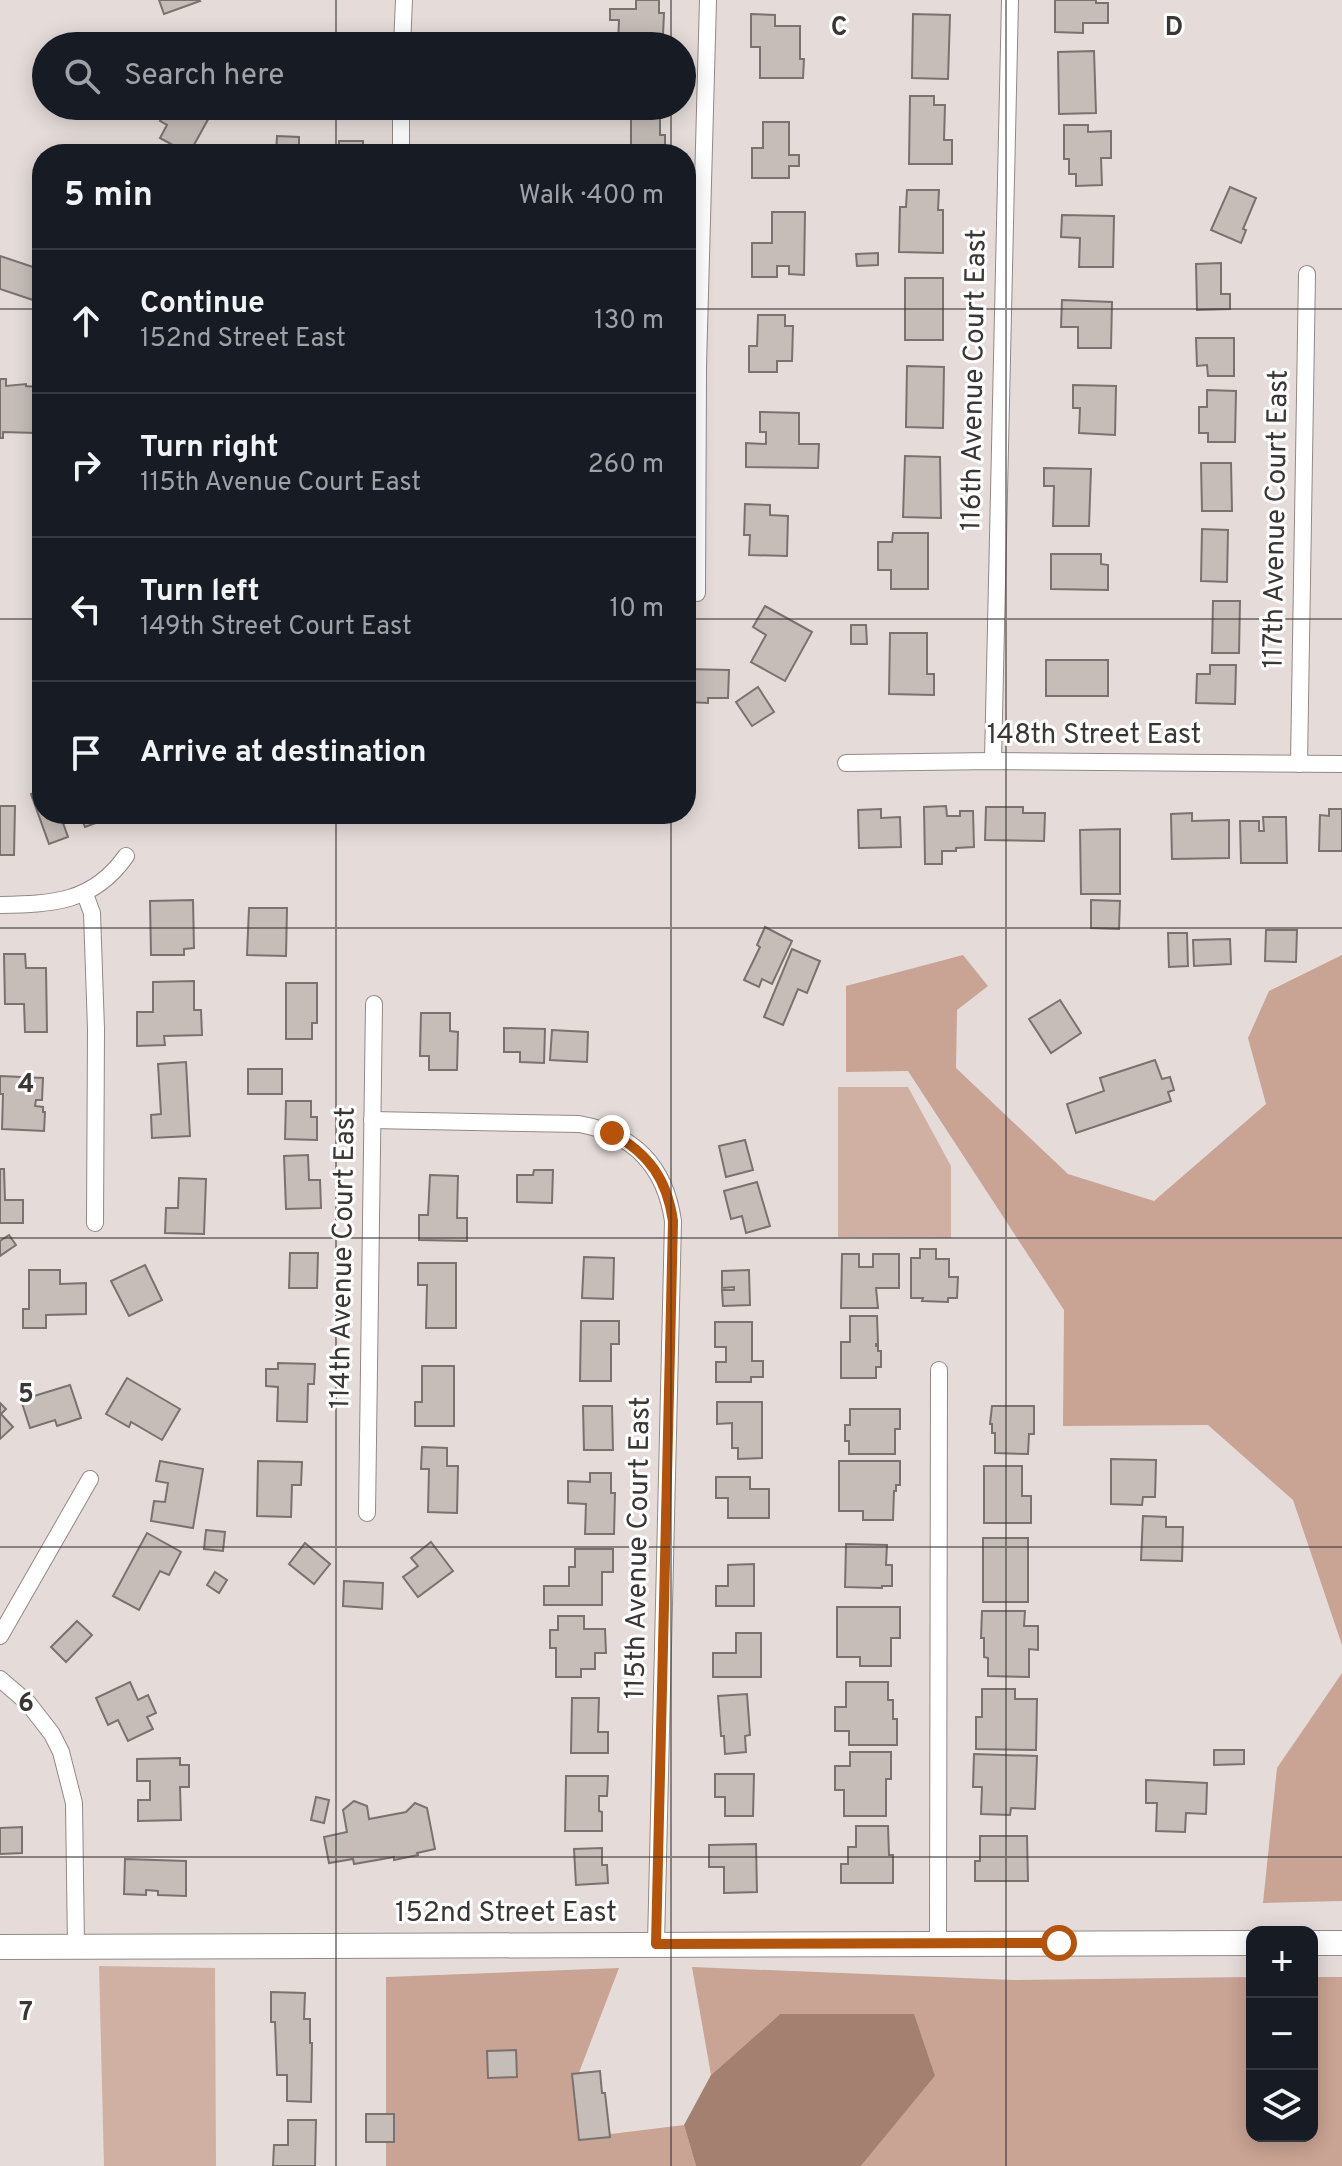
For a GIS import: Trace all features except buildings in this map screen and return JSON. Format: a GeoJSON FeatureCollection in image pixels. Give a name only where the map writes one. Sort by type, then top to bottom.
{"type":"FeatureCollection","features":[{"type":"Feature","properties":{"kind":"main road","name":"152nd Street East"},"geometry":{"type":"LineString","coordinates":[[0,1947],[1246,1943]]}},
{"type":"Feature","properties":{"kind":"main road"},"geometry":{"type":"LineString","coordinates":[[1318,1943],[1342,1943]]}},
{"type":"Feature","properties":{"kind":"street"},"geometry":{"type":"LineString","coordinates":[[403,32],[404,0]]}},
{"type":"Feature","properties":{"kind":"street"},"geometry":{"type":"LineString","coordinates":[[697,593],[698,366],[708,0]]}},
{"type":"Feature","properties":{"kind":"street","name":"116th Avenue Court East"},"geometry":{"type":"LineString","coordinates":[[993,761],[1010,0]]}},
{"type":"Feature","properties":{"kind":"street"},"geometry":{"type":"LineString","coordinates":[[401,120],[401,144]]}},
{"type":"Feature","properties":{"kind":"street","name":"117th Avenue Court East"},"geometry":{"type":"LineString","coordinates":[[1299,764],[1307,274]]}},
{"type":"Feature","properties":{"kind":"street","name":"148th Street East"},"geometry":{"type":"LineString","coordinates":[[846,763],[1342,764]]}},
{"type":"Feature","properties":{"kind":"street"},"geometry":{"type":"LineString","coordinates":[[0,905],[44,904],[85,894],[120,865],[126,856]]}},
{"type":"Feature","properties":{"kind":"street"},"geometry":{"type":"LineString","coordinates":[[85,894],[92,913],[96,1014],[95,1223]]}},
{"type":"Feature","properties":{"kind":"street","name":"114th Avenue Court East"},"geometry":{"type":"LineString","coordinates":[[367,1513],[374,1004]]}},
{"type":"Feature","properties":{"kind":"street","name":"115th Avenue Court East"},"geometry":{"type":"LineString","coordinates":[[372,1120],[579,1124],[596,1127],[627,1142],[648,1160],[665,1187],[673,1221],[656,1944]]}},
{"type":"Feature","properties":{"kind":"street"},"geometry":{"type":"LineString","coordinates":[[938,1943],[939,1370]]}},
{"type":"Feature","properties":{"kind":"street"},"geometry":{"type":"LineString","coordinates":[[0,1636],[90,1479]]}},
{"type":"Feature","properties":{"kind":"street"},"geometry":{"type":"LineString","coordinates":[[0,1679],[28,1703],[52,1734],[61,1752],[74,1803],[76,1947]]}},
{"type":"Feature","properties":{"kind":"shaded area"},"geometry":{"type":"Polygon","coordinates":[[[963,955],[988,986],[957,1010],[956,1068],[1068,1174],[1154,1201],[1266,1104],[1248,1038],[1269,991],[1342,955],[1342,1645],[1293,1500],[1208,1425],[1063,1426],[1064,1310],[908,1071],[846,1072],[846,986],[963,955]]]}},
{"type":"Feature","properties":{"kind":"shaded area"},"geometry":{"type":"Polygon","coordinates":[[[838,1087],[908,1087],[951,1166],[951,1238],[838,1237],[838,1087]]]}},
{"type":"Feature","properties":{"kind":"shaded area"},"geometry":{"type":"Polygon","coordinates":[[[1342,1673],[1342,1901],[1263,1903],[1277,1768],[1342,1673]]]}},
{"type":"Feature","properties":{"kind":"shaded area"},"geometry":{"type":"Polygon","coordinates":[[[99,1966],[215,1968],[216,2166],[104,2166],[99,1966]]]}},
{"type":"Feature","properties":{"kind":"shaded area"},"geometry":{"type":"Polygon","coordinates":[[[692,1967],[1013,1980],[1246,1977],[1246,2142],[1318,2142],[1318,1977],[1342,1977],[1342,2166],[861,2166],[935,2076],[780,2014],[711,2075],[692,1967]]]}},
{"type":"Feature","properties":{"kind":"shaded area"},"geometry":{"type":"Polygon","coordinates":[[[619,1968],[575,2083],[611,2134],[684,2125],[696,2166],[386,2166],[386,1977],[619,1968]]]}},
{"type":"Feature","properties":{"kind":"shaded area"},"geometry":{"type":"Polygon","coordinates":[[[780,2014],[914,2014],[935,2076],[861,2166],[696,2166],[684,2125],[711,2075],[780,2014]]]}},
{"type":"Feature","properties":{"kind":"route"},"geometry":{"type":"LineString","coordinates":[[612,1133],[641,1152],[657,1172],[665,1187],[673,1221],[656,1944],[1059,1943]]}}]}
